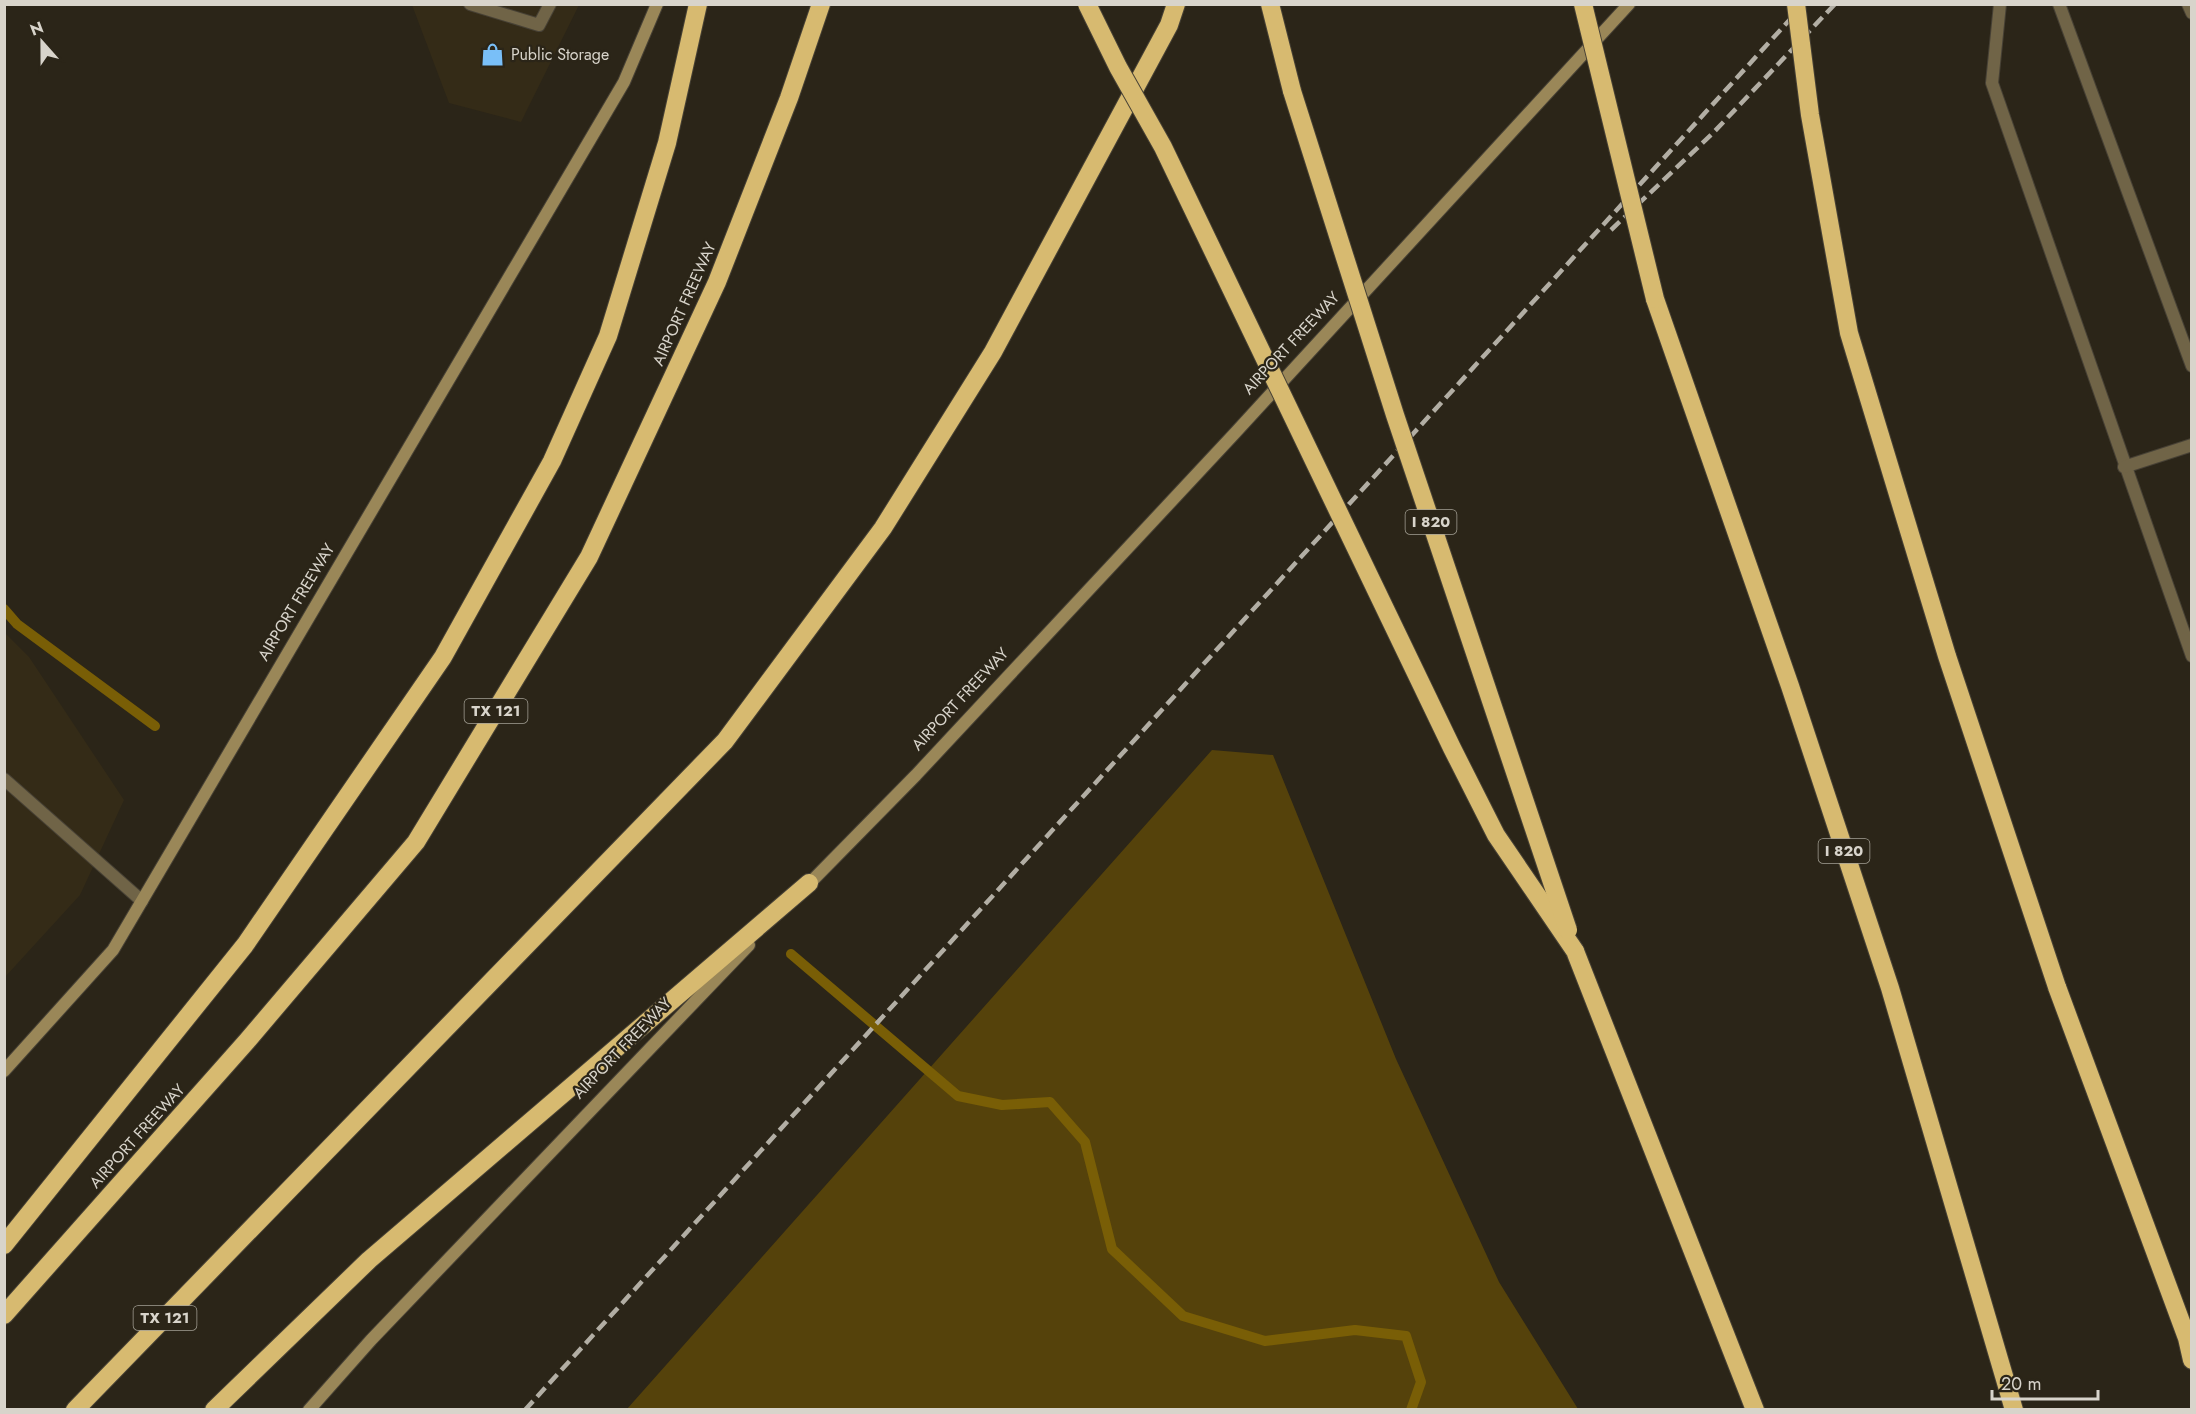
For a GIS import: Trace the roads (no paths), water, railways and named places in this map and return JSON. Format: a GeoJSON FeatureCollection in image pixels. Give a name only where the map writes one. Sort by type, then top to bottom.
{"type":"FeatureCollection","features":[{"type":"Feature","properties":{"kind":"highway"},"geometry":{"type":"LineString","coordinates":[[4,1245],[245,945],[454,637],[552,461],[608,336],[667,143],[698,4]]}},
{"type":"Feature","properties":{"kind":"highway","name":"AIRPORT FREEWAY"},"geometry":{"type":"LineString","coordinates":[[4,1315],[247,1041],[416,842],[589,557],[717,282],[789,98],[821,4]]}},
{"type":"Feature","properties":{"kind":"highway"},"geometry":{"type":"LineString","coordinates":[[1087,4],[1118,67],[1163,147],[1491,825],[1575,951]]}},
{"type":"Feature","properties":{"kind":"highway","name":"TX 121"},"geometry":{"type":"LineString","coordinates":[[75,1410],[725,741],[883,528],[993,352],[1168,25],[1176,4]]}},
{"type":"Feature","properties":{"kind":"highway","name":"I 820"},"geometry":{"type":"LineString","coordinates":[[1270,4],[1292,91],[1392,404],[1575,951],[1755,1410]]}},
{"type":"Feature","properties":{"kind":"highway","name":"I 820"},"geometry":{"type":"LineString","coordinates":[[1583,4],[1655,299],[1790,686],[1890,988],[2014,1410]]}},
{"type":"Feature","properties":{"kind":"highway"},"geometry":{"type":"LineString","coordinates":[[1796,4],[1810,115],[1849,333],[1947,656],[2057,987],[2189,1344],[2192,1360]]}},
{"type":"Feature","properties":{"kind":"highway"},"geometry":{"type":"LineString","coordinates":[[214,1410],[369,1260],[809,883]]}},
{"type":"Feature","properties":{"kind":"main road","name":"AIRPORT FREEWAY"},"geometry":{"type":"LineString","coordinates":[[4,1071],[113,950],[624,82],[657,4]]}},
{"type":"Feature","properties":{"kind":"main road","name":"AIRPORT FREEWAY"},"geometry":{"type":"LineString","coordinates":[[309,1410],[420,1289],[915,775],[1219,450],[1629,4]]}},
{"type":"Feature","properties":{"kind":"lane"},"geometry":{"type":"LineString","coordinates":[[470,4],[538,25],[550,4]]}},
{"type":"Feature","properties":{"kind":"lane"},"geometry":{"type":"LineString","coordinates":[[2000,4],[1992,83],[2124,467],[2192,656]]}},
{"type":"Feature","properties":{"kind":"lane"},"geometry":{"type":"LineString","coordinates":[[2059,4],[2192,366]]}},
{"type":"Feature","properties":{"kind":"lane"},"geometry":{"type":"LineString","coordinates":[[2188,4],[2192,13]]}},
{"type":"Feature","properties":{"kind":"lane"},"geometry":{"type":"LineString","coordinates":[[2124,467],[2192,445]]}},
{"type":"Feature","properties":{"kind":"lane"},"geometry":{"type":"LineString","coordinates":[[4,779],[142,901]]}},
{"type":"Feature","properties":{"kind":"waterway"},"geometry":{"type":"LineString","coordinates":[[4,609],[17,624],[155,726]]}},
{"type":"Feature","properties":{"kind":"waterway"},"geometry":{"type":"LineString","coordinates":[[791,954],[958,1096],[1002,1105],[1050,1102],[1085,1142],[1112,1249],[1183,1316],[1265,1341],[1355,1330],[1406,1336],[1421,1382],[1411,1410]]}},
{"type":"Feature","properties":{"kind":"railway"},"geometry":{"type":"LineString","coordinates":[[525,1410],[1804,4]]}},
{"type":"Feature","properties":{"kind":"railway"},"geometry":{"type":"LineString","coordinates":[[1611,230],[1713,133],[1835,4]]}},
{"type":"Feature","properties":{"kind":"place","name":"Public Storage"},"geometry":{"type":"Point","coordinates":[493,54]}}]}
